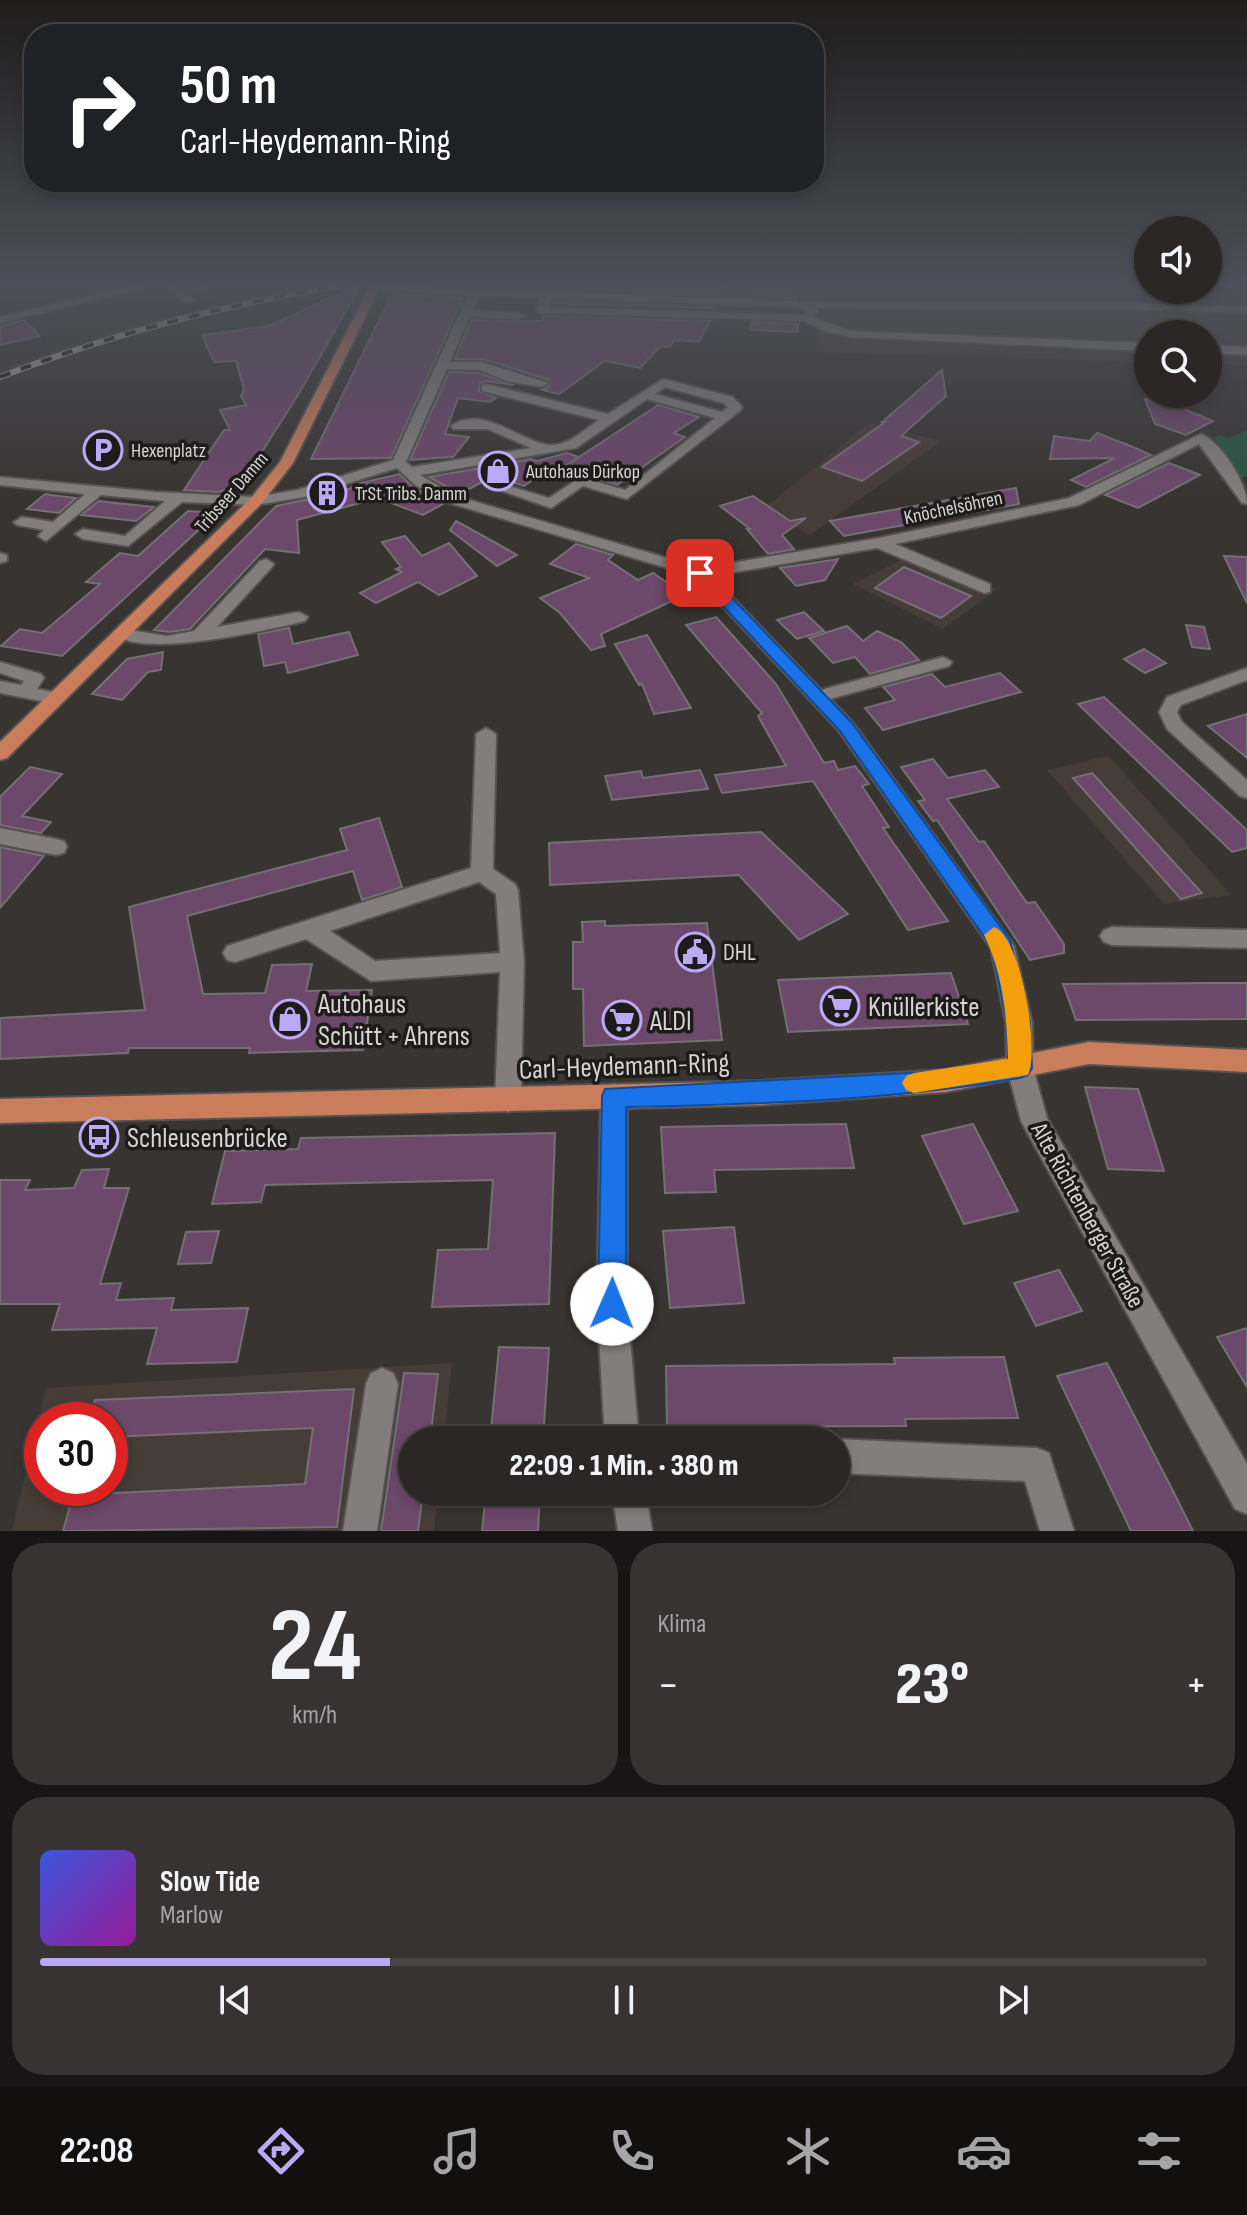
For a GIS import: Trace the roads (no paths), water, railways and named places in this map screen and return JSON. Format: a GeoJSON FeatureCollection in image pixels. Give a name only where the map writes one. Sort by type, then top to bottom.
{"type":"FeatureCollection","features":[{"type":"Feature","properties":{"kind":"main road","name":"Tribseer Damm"},"geometry":{"type":"LineString","coordinates":[[0,753],[124,634],[286,463],[341,354]]}},
{"type":"Feature","properties":{"kind":"main road","name":"Carl-Heydemann-Ring"},"geometry":{"type":"LineString","coordinates":[[0,1111],[759,1093],[945,1081],[1089,1053],[1247,1061]]}},
{"type":"Feature","properties":{"kind":"street"},"geometry":{"type":"LineString","coordinates":[[404,468],[445,354]]}},
{"type":"Feature","properties":{"kind":"street"},"geometry":{"type":"LineString","coordinates":[[440,365],[482,366],[511,378],[542,383]]}},
{"type":"Feature","properties":{"kind":"street"},"geometry":{"type":"LineString","coordinates":[[249,501],[276,500],[404,468],[571,445],[663,383],[728,400],[736,407],[627,495],[581,481],[551,504],[492,485]]}},
{"type":"Feature","properties":{"kind":"street"},"geometry":{"type":"LineString","coordinates":[[486,388],[610,419]]}},
{"type":"Feature","properties":{"kind":"street"},"geometry":{"type":"LineString","coordinates":[[458,426],[490,425],[546,449]]}},
{"type":"Feature","properties":{"kind":"street","name":"Knöchelsöhren"},"geometry":{"type":"LineString","coordinates":[[700,573],[879,543],[1074,502],[1201,438],[1240,480]]}},
{"type":"Feature","properties":{"kind":"street"},"geometry":{"type":"LineString","coordinates":[[404,468],[420,482],[451,499],[700,573]]}},
{"type":"Feature","properties":{"kind":"street"},"geometry":{"type":"LineString","coordinates":[[1240,480],[1247,500]]}},
{"type":"Feature","properties":{"kind":"street","name":"Tribseer Damm"},"geometry":{"type":"LineString","coordinates":[[0,481],[177,498],[249,501]]}},
{"type":"Feature","properties":{"kind":"street"},"geometry":{"type":"LineString","coordinates":[[22,522],[51,531],[98,490]]}},
{"type":"Feature","properties":{"kind":"street"},"geometry":{"type":"LineString","coordinates":[[83,534],[128,541],[177,498]]}},
{"type":"Feature","properties":{"kind":"street"},"geometry":{"type":"LineString","coordinates":[[879,543],[984,588]]}},
{"type":"Feature","properties":{"kind":"street"},"geometry":{"type":"LineString","coordinates":[[199,636],[266,564]]}},
{"type":"Feature","properties":{"kind":"street","name":"Alte Richtenberger Straße"},"geometry":{"type":"LineString","coordinates":[[700,573],[846,727],[1002,946],[1019,1023],[1020,1068],[1034,1121],[1247,1497]]}},
{"type":"Feature","properties":{"kind":"street"},"geometry":{"type":"LineString","coordinates":[[124,634],[167,641],[299,617]]}},
{"type":"Feature","properties":{"kind":"street"},"geometry":{"type":"LineString","coordinates":[[817,697],[943,662]]}},
{"type":"Feature","properties":{"kind":"street"},"geometry":{"type":"LineString","coordinates":[[0,667],[35,678],[26,692]]}},
{"type":"Feature","properties":{"kind":"street"},"geometry":{"type":"LineString","coordinates":[[1247,674],[1174,701],[1168,712],[1174,725],[1247,791]]}},
{"type":"Feature","properties":{"kind":"street"},"geometry":{"type":"LineString","coordinates":[[0,687],[56,698]]}},
{"type":"Feature","properties":{"kind":"street"},"geometry":{"type":"LineString","coordinates":[[482,873],[486,734]]}},
{"type":"Feature","properties":{"kind":"street"},"geometry":{"type":"LineString","coordinates":[[0,836],[56,847]]}},
{"type":"Feature","properties":{"kind":"street"},"geometry":{"type":"LineString","coordinates":[[235,953],[482,873]]}},
{"type":"Feature","properties":{"kind":"street"},"geometry":{"type":"LineString","coordinates":[[482,873],[507,890],[512,962],[508,1100]]}},
{"type":"Feature","properties":{"kind":"street"},"geometry":{"type":"LineString","coordinates":[[309,929],[371,971],[512,962]]}},
{"type":"Feature","properties":{"kind":"street"},"geometry":{"type":"LineString","coordinates":[[1112,936],[1247,939]]}},
{"type":"Feature","properties":{"kind":"street"},"geometry":{"type":"LineString","coordinates":[[614,1096],[612,1304],[621,1426]]}},
{"type":"Feature","properties":{"kind":"street"},"geometry":{"type":"LineString","coordinates":[[360,1531],[382,1384]]}},
{"type":"Feature","properties":{"kind":"street"},"geometry":{"type":"LineString","coordinates":[[850,1457],[1037,1465],[1057,1531]]}},
{"type":"Feature","properties":{"kind":"street"},"geometry":{"type":"LineString","coordinates":[[631,1506],[635,1531]]}},
{"type":"Feature","properties":{"kind":"railway"},"geometry":{"type":"LineString","coordinates":[[0,377],[63,354]]}},
{"type":"Feature","properties":{"kind":"place","name":"Hexenplatz"},"geometry":{"type":"Point","coordinates":[103,450]}},
{"type":"Feature","properties":{"kind":"place","name":"Autohaus Dürkop"},"geometry":{"type":"Point","coordinates":[498,471]}},
{"type":"Feature","properties":{"kind":"place","name":"TrSt Tribs. Damm"},"geometry":{"type":"Point","coordinates":[327,493]}},
{"type":"Feature","properties":{"kind":"place","name":"DHL"},"geometry":{"type":"Point","coordinates":[695,952]}},
{"type":"Feature","properties":{"kind":"place","name":"Knüllerkiste"},"geometry":{"type":"Point","coordinates":[840,1006]}},
{"type":"Feature","properties":{"kind":"place","name":"Autohaus Schütt + Ahrens"},"geometry":{"type":"Point","coordinates":[290,1019]}},
{"type":"Feature","properties":{"kind":"place","name":"ALDI"},"geometry":{"type":"Point","coordinates":[622,1020]}},
{"type":"Feature","properties":{"kind":"place","name":"Schleusenbrücke"},"geometry":{"type":"Point","coordinates":[99,1137]}}]}
